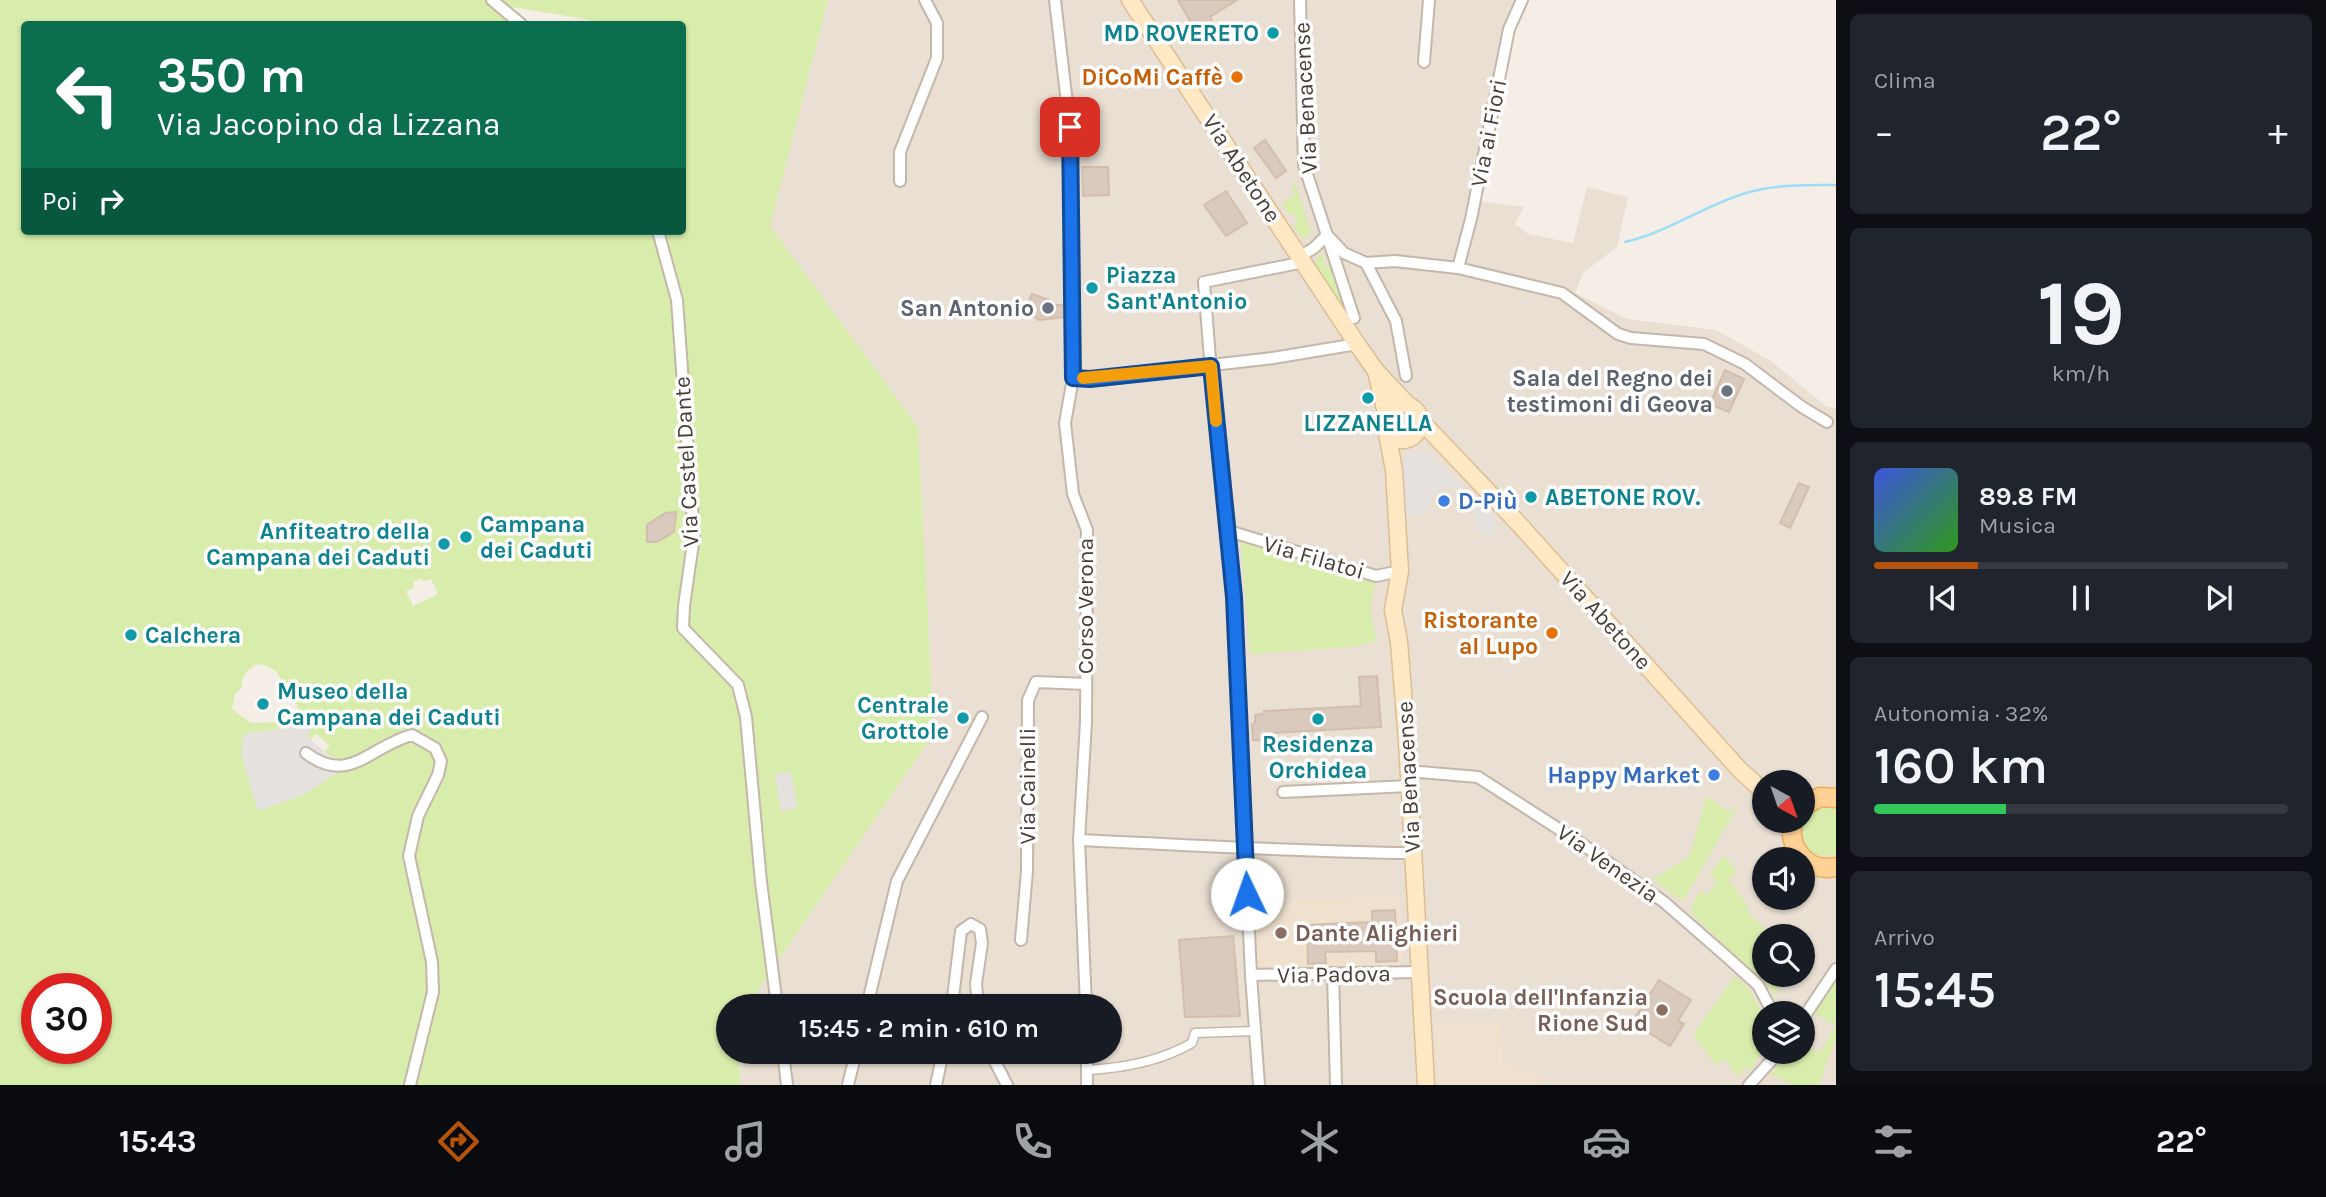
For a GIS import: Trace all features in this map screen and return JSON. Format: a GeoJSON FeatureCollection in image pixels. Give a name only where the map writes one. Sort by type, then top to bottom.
{"type":"FeatureCollection","features":[{"type":"Feature","properties":{"kind":"main road","name":"Via Abetone"},"geometry":{"type":"LineString","coordinates":[[1130,0],[1376,371]]}},
{"type":"Feature","properties":{"kind":"main road"},"geometry":{"type":"LineString","coordinates":[[1376,371],[1416,411],[1420,420],[1417,432],[1408,439]]}},
{"type":"Feature","properties":{"kind":"main road"},"geometry":{"type":"LineString","coordinates":[[1376,371],[1387,413]]}},
{"type":"Feature","properties":{"kind":"main road"},"geometry":{"type":"LineString","coordinates":[[1408,405],[1394,406],[1387,413],[1384,424],[1387,433],[1395,439],[1408,439],[1448,449]]}},
{"type":"Feature","properties":{"kind":"main road","name":"Via Abetone"},"geometry":{"type":"LineString","coordinates":[[1420,420],[1752,780]]}},
{"type":"Feature","properties":{"kind":"main road","name":"Via Benacense"},"geometry":{"type":"LineString","coordinates":[[1387,433],[1394,470],[1400,571],[1393,610],[1399,642],[1409,778],[1426,1085]]}},
{"type":"Feature","properties":{"kind":"main road","name":"Via Benacense"},"geometry":{"type":"LineString","coordinates":[[1394,470],[1408,439]]}},
{"type":"Feature","properties":{"kind":"main road"},"geometry":{"type":"LineString","coordinates":[[1816,801],[1836,780]]}},
{"type":"Feature","properties":{"kind":"main road"},"geometry":{"type":"LineString","coordinates":[[1792,833],[1792,842],[1803,859],[1811,865],[1833,870]]}},
{"type":"Feature","properties":{"kind":"street"},"geometry":{"type":"LineString","coordinates":[[492,0],[517,21]]}},
{"type":"Feature","properties":{"kind":"street"},"geometry":{"type":"LineString","coordinates":[[900,181],[900,152],[937,58],[937,23],[925,0]]}},
{"type":"Feature","properties":{"kind":"street","name":"Corso Verona"},"geometry":{"type":"LineString","coordinates":[[1055,0],[1071,138],[1075,300],[1073,378],[1065,423],[1073,494],[1087,530],[1086,684],[1079,841],[1085,994]]}},
{"type":"Feature","properties":{"kind":"street","name":"Via Benacense"},"geometry":{"type":"LineString","coordinates":[[1300,0],[1304,165],[1354,318]]}},
{"type":"Feature","properties":{"kind":"street"},"geometry":{"type":"LineString","coordinates":[[1424,62],[1429,0]]}},
{"type":"Feature","properties":{"kind":"street","name":"Via ai Fiori"},"geometry":{"type":"LineString","coordinates":[[1458,268],[1471,219],[1509,29],[1521,1]]}},
{"type":"Feature","properties":{"kind":"street","name":"Via Castel Dante"},"geometry":{"type":"LineString","coordinates":[[659,235],[677,300],[694,536],[683,628],[738,685],[746,717],[761,882],[775,994]]}},
{"type":"Feature","properties":{"kind":"street"},"geometry":{"type":"LineString","coordinates":[[1259,1085],[1229,531],[1204,282],[1302,259],[1327,235],[1344,253],[1366,263],[1395,261],[1458,268],[1562,293],[1618,334],[1631,338],[1704,344],[1745,364],[1802,407],[1827,422]]}},
{"type":"Feature","properties":{"kind":"street"},"geometry":{"type":"LineString","coordinates":[[1366,263],[1396,321],[1406,376]]}},
{"type":"Feature","properties":{"kind":"street"},"geometry":{"type":"LineString","coordinates":[[1073,378],[1090,379],[1211,366],[1357,344]]}},
{"type":"Feature","properties":{"kind":"street","name":"Via Filatoi"},"geometry":{"type":"LineString","coordinates":[[1229,531],[1376,576],[1400,571]]}},
{"type":"Feature","properties":{"kind":"street","name":"Via Cainelli"},"geometry":{"type":"LineString","coordinates":[[1021,940],[1027,871],[1028,700],[1036,682],[1086,684]]}},
{"type":"Feature","properties":{"kind":"street"},"geometry":{"type":"LineString","coordinates":[[870,994],[897,881],[982,717]]}},
{"type":"Feature","properties":{"kind":"street"},"geometry":{"type":"LineString","coordinates":[[306,753],[321,764],[347,767],[400,738],[412,735],[435,748],[441,761],[438,775],[418,816],[408,856],[432,962],[433,992],[410,1085]]}},
{"type":"Feature","properties":{"kind":"street","name":"Via Venezia"},"geometry":{"type":"LineString","coordinates":[[1283,792],[1409,778],[1478,777],[1582,844],[1664,902],[1758,985],[1767,1001]]}},
{"type":"Feature","properties":{"kind":"street"},"geometry":{"type":"LineString","coordinates":[[1079,841],[1412,853]]}},
{"type":"Feature","properties":{"kind":"street"},"geometry":{"type":"LineString","coordinates":[[953,994],[961,931],[971,923],[980,929],[982,934],[977,963],[978,994]]}},
{"type":"Feature","properties":{"kind":"street"},"geometry":{"type":"LineString","coordinates":[[1815,1001],[1836,969]]}},
{"type":"Feature","properties":{"kind":"street","name":"Via Padova"},"geometry":{"type":"LineString","coordinates":[[1251,975],[1418,972]]}},
{"type":"Feature","properties":{"kind":"street"},"geometry":{"type":"LineString","coordinates":[[1333,973],[1336,1085]]}},
{"type":"Feature","properties":{"kind":"street"},"geometry":{"type":"LineString","coordinates":[[1088,1070],[1126,1068],[1181,1049],[1192,1043],[1195,1033],[1254,1031]]}},
{"type":"Feature","properties":{"kind":"street"},"geometry":{"type":"LineString","coordinates":[[785,1064],[788,1085]]}},
{"type":"Feature","properties":{"kind":"street"},"geometry":{"type":"LineString","coordinates":[[848,1085],[853,1064]]}},
{"type":"Feature","properties":{"kind":"street"},"geometry":{"type":"LineString","coordinates":[[936,1085],[940,1064]]}},
{"type":"Feature","properties":{"kind":"street"},"geometry":{"type":"LineString","coordinates":[[996,1064],[1007,1085]]}},
{"type":"Feature","properties":{"kind":"street"},"geometry":{"type":"LineString","coordinates":[[1087,1085],[1088,1064]]}},
{"type":"Feature","properties":{"kind":"street"},"geometry":{"type":"LineString","coordinates":[[1749,1085],[1770,1064]]}},
{"type":"Feature","properties":{"kind":"shaded area"},"geometry":{"type":"Polygon","coordinates":[[[828,0],[1525,0],[1517,18],[1478,201],[1524,207],[1515,224],[1528,234],[1573,243],[1587,187],[1628,197],[1617,247],[1583,273],[1575,293],[1627,319],[1716,330],[1771,361],[1827,407],[1836,408],[1836,1085],[740,1085],[739,1064],[1122,1064],[1122,994],[755,994],[934,733],[918,427],[769,226],[828,0]]]}},
{"type":"Feature","properties":{"kind":"shaded area"},"geometry":{"type":"Polygon","coordinates":[[[1163,271],[1164,281],[1111,287],[1110,277],[1163,271]]]}},
{"type":"Feature","properties":{"kind":"shaded area"},"geometry":{"type":"Polygon","coordinates":[[[1412,450],[1428,455],[1494,516],[1492,537],[1476,528],[1478,519],[1448,485],[1440,493],[1433,492],[1425,515],[1403,514],[1403,464],[1412,450]]]}},
{"type":"Feature","properties":{"kind":"shaded area"},"geometry":{"type":"Polygon","coordinates":[[[305,714],[315,721],[307,736],[347,767],[303,795],[258,811],[241,754],[244,734],[287,728],[305,714]]]}},
{"type":"Feature","properties":{"kind":"shaded area"},"geometry":{"type":"Polygon","coordinates":[[[791,772],[797,808],[781,811],[775,775],[791,772]]]}},
{"type":"Feature","properties":{"kind":"shaded area","name":"Dante Alighieri"},"geometry":{"type":"Polygon","coordinates":[[[1400,897],[1403,968],[1257,971],[1254,899],[1400,897]],[[1372,911],[1372,922],[1307,925],[1308,964],[1326,963],[1325,946],[1339,952],[1360,951],[1375,942],[1376,961],[1397,961],[1395,911],[1372,911]]]}},
{"type":"Feature","properties":{"kind":"shaded area"},"geometry":{"type":"Polygon","coordinates":[[[1501,1021],[1503,1062],[1544,1076],[1541,1085],[1438,1085],[1435,1025],[1501,1021]]]}},
{"type":"Feature","properties":{"kind":"green space"},"geometry":{"type":"Polygon","coordinates":[[[0,0],[828,0],[770,226],[918,427],[934,733],[755,994],[716,994],[716,1064],[739,1064],[740,1085],[0,1085],[0,0]],[[422,578],[413,582],[415,587],[406,591],[413,606],[438,594],[431,579],[424,582],[422,578]],[[257,664],[248,671],[242,688],[235,694],[232,709],[251,723],[289,722],[298,711],[297,704],[279,690],[280,679],[276,671],[257,664]],[[287,728],[243,734],[327,754],[325,752],[330,746],[316,734],[310,739],[287,728]]]}},
{"type":"Feature","properties":{"kind":"green space"},"geometry":{"type":"Polygon","coordinates":[[[1295,183],[1311,233],[1302,239],[1294,227],[1298,219],[1294,213],[1290,216],[1282,204],[1295,194],[1292,185],[1295,183]]]}},
{"type":"Feature","properties":{"kind":"green space"},"geometry":{"type":"Polygon","coordinates":[[[1322,253],[1325,268],[1328,268],[1326,254],[1332,258],[1345,298],[1343,310],[1316,268],[1317,256],[1322,253]]]}},
{"type":"Feature","properties":{"kind":"green space"},"geometry":{"type":"Polygon","coordinates":[[[1241,541],[1375,582],[1370,611],[1377,641],[1352,647],[1250,654],[1241,541]]]}},
{"type":"Feature","properties":{"kind":"green space"},"geometry":{"type":"Polygon","coordinates":[[[1706,796],[1728,811],[1738,805],[1685,898],[1680,900],[1653,879],[1687,858],[1692,850],[1706,796]]]}},
{"type":"Feature","properties":{"kind":"green space"},"geometry":{"type":"Polygon","coordinates":[[[1824,807],[1836,809],[1836,855],[1815,854],[1815,847],[1808,847],[1801,834],[1815,833],[1815,811],[1824,807]]]}},
{"type":"Feature","properties":{"kind":"green space"},"geometry":{"type":"Polygon","coordinates":[[[1722,857],[1728,859],[1737,873],[1728,879],[1749,908],[1746,911],[1761,924],[1752,924],[1752,971],[1691,913],[1692,905],[1701,891],[1708,895],[1717,880],[1709,875],[1722,857]]]}},
{"type":"Feature","properties":{"kind":"green space"},"geometry":{"type":"Polygon","coordinates":[[[1735,976],[1756,1001],[1752,1001],[1752,1064],[1754,1064],[1749,1071],[1745,1067],[1738,1077],[1724,1058],[1717,1066],[1693,1035],[1735,976]]]}},
{"type":"Feature","properties":{"kind":"green space"},"geometry":{"type":"Polygon","coordinates":[[[1836,977],[1836,1026],[1815,1014],[1815,1008],[1836,977]]]}},
{"type":"Feature","properties":{"kind":"green space"},"geometry":{"type":"Polygon","coordinates":[[[1778,987],[1776,997],[1770,988],[1778,987]]]}},
{"type":"Feature","properties":{"kind":"green space"},"geometry":{"type":"Polygon","coordinates":[[[1836,1026],[1836,1037],[1819,1085],[1792,1085],[1777,1076],[1769,1076],[1779,1064],[1815,1064],[1815,1050],[1820,1053],[1836,1026]]]}},
{"type":"Feature","properties":{"kind":"building"},"geometry":{"type":"Polygon","coordinates":[[[1178,0],[1237,0],[1210,17],[1212,20],[1196,31],[1178,0]]]}},
{"type":"Feature","properties":{"kind":"building"},"geometry":{"type":"Polygon","coordinates":[[[1265,140],[1286,171],[1276,178],[1254,148],[1265,140]]]}},
{"type":"Feature","properties":{"kind":"building"},"geometry":{"type":"Polygon","coordinates":[[[1082,167],[1108,167],[1109,195],[1083,196],[1082,167]]]}},
{"type":"Feature","properties":{"kind":"building"},"geometry":{"type":"Polygon","coordinates":[[[1226,191],[1247,223],[1226,236],[1204,205],[1226,191]]]}},
{"type":"Feature","properties":{"kind":"building","name":"San Antonio"},"geometry":{"type":"Polygon","coordinates":[[[1032,294],[1049,300],[1050,305],[1064,305],[1064,317],[1039,320],[1030,314],[1028,302],[1032,294]]]}},
{"type":"Feature","properties":{"kind":"building","name":"Sala del Regno dei testimoni di Geova"},"geometry":{"type":"Polygon","coordinates":[[[1725,370],[1744,379],[1729,412],[1710,404],[1725,370]]]}},
{"type":"Feature","properties":{"kind":"building"},"geometry":{"type":"Polygon","coordinates":[[[1799,483],[1809,487],[1790,528],[1780,523],[1799,483]]]}},
{"type":"Feature","properties":{"kind":"building"},"geometry":{"type":"Polygon","coordinates":[[[676,512],[674,532],[657,542],[647,542],[647,525],[665,513],[676,512]]]}},
{"type":"Feature","properties":{"kind":"building","name":"Residenza Orchidea"},"geometry":{"type":"Polygon","coordinates":[[[1377,676],[1381,727],[1271,733],[1272,741],[1253,740],[1252,724],[1255,723],[1255,715],[1264,714],[1264,711],[1361,706],[1359,677],[1377,676]]]}},
{"type":"Feature","properties":{"kind":"building"},"geometry":{"type":"Polygon","coordinates":[[[1395,910],[1397,961],[1376,962],[1376,951],[1325,952],[1326,963],[1308,964],[1307,925],[1372,922],[1372,911],[1395,910]]]}},
{"type":"Feature","properties":{"kind":"building"},"geometry":{"type":"Polygon","coordinates":[[[1233,936],[1240,1016],[1185,1017],[1179,940],[1233,936]]]}},
{"type":"Feature","properties":{"kind":"building","name":"Scuola dell'Infanzia Rione Sud"},"geometry":{"type":"Polygon","coordinates":[[[1659,980],[1691,1000],[1678,1021],[1684,1024],[1670,1046],[1632,1022],[1659,980]]]}},
{"type":"Feature","properties":{"kind":"waterway"},"geometry":{"type":"LineString","coordinates":[[1625,242],[1655,233],[1725,200],[1752,191],[1787,186],[1836,185]]}},
{"type":"Feature","properties":{"kind":"slow traffic"},"geometry":{"type":"LineString","coordinates":[[1083,378],[1211,366],[1216,421]]}},
{"type":"Feature","properties":{"kind":"place","name":"MD ROVERETO"},"geometry":{"type":"Point","coordinates":[1273,33]}},
{"type":"Feature","properties":{"kind":"place","name":"DiCoMi Caffè"},"geometry":{"type":"Point","coordinates":[1237,77]}},
{"type":"Feature","properties":{"kind":"place","name":"Piazza Sant'Antonio"},"geometry":{"type":"Point","coordinates":[1092,288]}},
{"type":"Feature","properties":{"kind":"place","name":"San Antonio"},"geometry":{"type":"Point","coordinates":[1048,308]}},
{"type":"Feature","properties":{"kind":"place","name":"Sala del Regno dei testimoni di Geova"},"geometry":{"type":"Point","coordinates":[1727,391]}},
{"type":"Feature","properties":{"kind":"place","name":"LIZZANELLA"},"geometry":{"type":"Point","coordinates":[1368,398]}},
{"type":"Feature","properties":{"kind":"place","name":"ABETONE ROV."},"geometry":{"type":"Point","coordinates":[1531,497]}},
{"type":"Feature","properties":{"kind":"place","name":"D-Più"},"geometry":{"type":"Point","coordinates":[1444,501]}},
{"type":"Feature","properties":{"kind":"place","name":"Campana dei Caduti"},"geometry":{"type":"Point","coordinates":[466,537]}},
{"type":"Feature","properties":{"kind":"place","name":"Anfiteatro della Campana dei Caduti"},"geometry":{"type":"Point","coordinates":[444,544]}},
{"type":"Feature","properties":{"kind":"place","name":"Ristorante al Lupo"},"geometry":{"type":"Point","coordinates":[1552,633]}},
{"type":"Feature","properties":{"kind":"place","name":"Calchera"},"geometry":{"type":"Point","coordinates":[131,635]}},
{"type":"Feature","properties":{"kind":"place","name":"Museo della Campana dei Caduti"},"geometry":{"type":"Point","coordinates":[263,704]}},
{"type":"Feature","properties":{"kind":"place","name":"Centrale Grottole"},"geometry":{"type":"Point","coordinates":[963,718]}},
{"type":"Feature","properties":{"kind":"place","name":"Residenza Orchidea"},"geometry":{"type":"Point","coordinates":[1318,719]}},
{"type":"Feature","properties":{"kind":"place","name":"Happy Market"},"geometry":{"type":"Point","coordinates":[1714,775]}},
{"type":"Feature","properties":{"kind":"place","name":"Dante Alighieri"},"geometry":{"type":"Point","coordinates":[1281,933]}},
{"type":"Feature","properties":{"kind":"place","name":"Scuola dell'Infanzia Rione Sud"},"geometry":{"type":"Point","coordinates":[1662,1010]}},
{"type":"Feature","properties":{"kind":"route"},"geometry":{"type":"LineString","coordinates":[[1070,127],[1073,378],[1090,379],[1211,366],[1229,523],[1247,894]]}}]}
